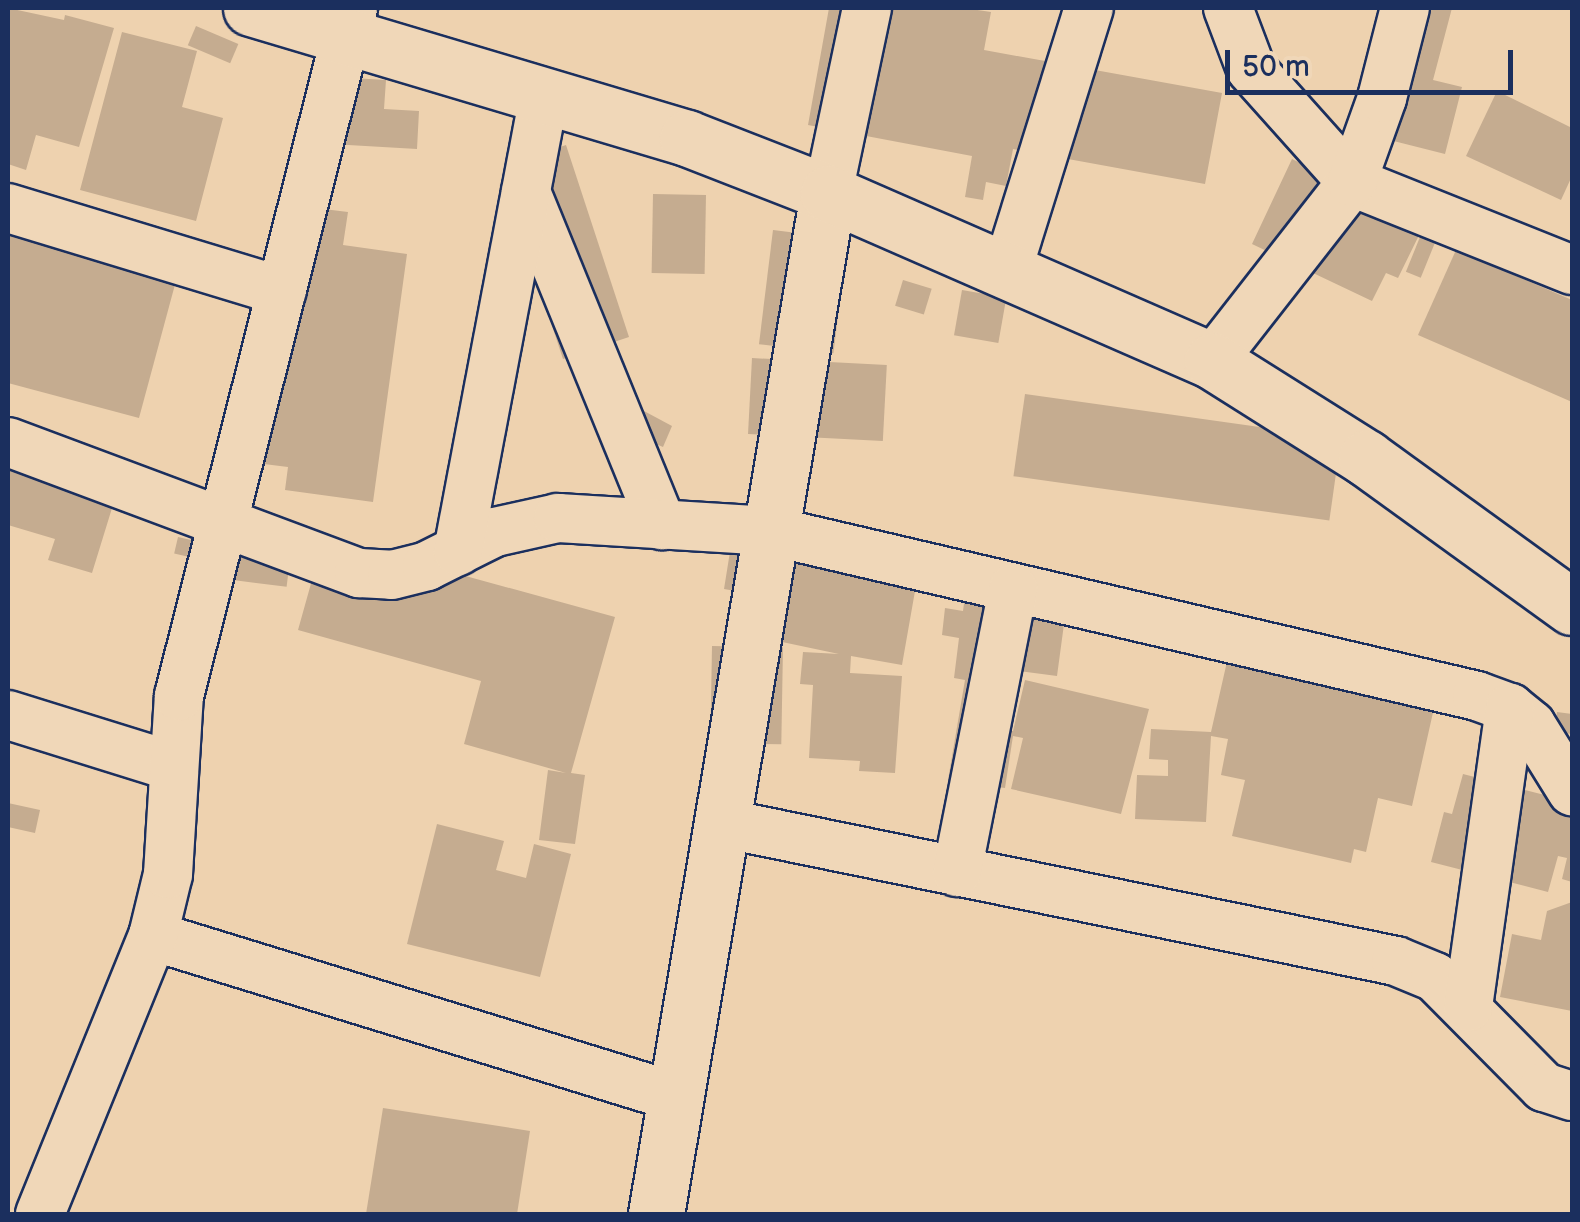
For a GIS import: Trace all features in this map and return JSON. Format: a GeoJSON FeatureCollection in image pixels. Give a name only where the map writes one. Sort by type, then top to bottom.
{"type":"FeatureCollection","features":[{"type":"Feature","properties":{"kind":"main road"},"geometry":{"type":"LineString","coordinates":[[250,8],[350,22],[544,96],[687,138],[828,193],[1212,361],[1366,458],[1572,607]]}},
{"type":"Feature","properties":{"kind":"main road"},"geometry":{"type":"LineString","coordinates":[[656,1214],[828,193]]}},
{"type":"Feature","properties":{"kind":"street"},"geometry":{"type":"LineString","coordinates":[[828,193],[866,8]]}},
{"type":"Feature","properties":{"kind":"street"},"geometry":{"type":"LineString","coordinates":[[1007,272],[1089,8]]}},
{"type":"Feature","properties":{"kind":"street"},"geometry":{"type":"LineString","coordinates":[[1228,8],[1251,70],[1352,182],[1572,270]]}},
{"type":"Feature","properties":{"kind":"street"},"geometry":{"type":"LineString","coordinates":[[1212,361],[1352,182],[1406,8]]}},
{"type":"Feature","properties":{"kind":"street"},"geometry":{"type":"LineString","coordinates":[[40,1214],[153,936],[168,874],[179,696],[350,22]]}},
{"type":"Feature","properties":{"kind":"street"},"geometry":{"type":"LineString","coordinates":[[458,551],[544,96]]}},
{"type":"Feature","properties":{"kind":"street"},"geometry":{"type":"LineString","coordinates":[[526,192],[662,524]]}},
{"type":"Feature","properties":{"kind":"street"},"geometry":{"type":"LineString","coordinates":[[8,208],[282,291]]}},
{"type":"Feature","properties":{"kind":"street"},"geometry":{"type":"LineString","coordinates":[[8,442],[359,573],[392,575],[458,551],[495,532],[558,518],[771,531],[1477,696],[1510,708],[1530,725],[1572,790]]}},
{"type":"Feature","properties":{"kind":"street"},"geometry":{"type":"LineString","coordinates":[[957,872],[1013,588]]}},
{"type":"Feature","properties":{"kind":"street"},"geometry":{"type":"LineString","coordinates":[[1468,1007],[1510,708]]}},
{"type":"Feature","properties":{"kind":"street"},"geometry":{"type":"LineString","coordinates":[[8,715],[172,766]]}},
{"type":"Feature","properties":{"kind":"street"},"geometry":{"type":"LineString","coordinates":[[722,823],[1396,961],[1435,977],[1468,1007],[1513,1060],[1544,1086],[1572,1096]]}},
{"type":"Feature","properties":{"kind":"street"},"geometry":{"type":"LineString","coordinates":[[153,936],[676,1097]]}},
{"type":"Feature","properties":{"kind":"building"},"geometry":{"type":"Polygon","coordinates":[[[8,8],[64,20],[65,15],[114,28],[79,147],[36,135],[26,170],[8,164],[8,8]]]}},
{"type":"Feature","properties":{"kind":"building"},"geometry":{"type":"Polygon","coordinates":[[[829,8],[964,8],[991,12],[984,50],[1222,93],[1205,184],[1013,149],[1006,186],[986,182],[983,200],[965,197],[972,156],[808,125],[829,8]]]}},
{"type":"Feature","properties":{"kind":"building"},"geometry":{"type":"Polygon","coordinates":[[[1385,8],[1452,8],[1433,80],[1462,87],[1445,154],[1354,131],[1385,8]]]}},
{"type":"Feature","properties":{"kind":"building"},"geometry":{"type":"Polygon","coordinates":[[[196,26],[238,44],[230,63],[188,45],[196,26]]]}},
{"type":"Feature","properties":{"kind":"building"},"geometry":{"type":"Polygon","coordinates":[[[122,32],[197,51],[182,107],[223,118],[196,221],[80,190],[122,32]]]}},
{"type":"Feature","properties":{"kind":"building"},"geometry":{"type":"Polygon","coordinates":[[[335,77],[386,80],[384,109],[419,111],[417,149],[331,144],[335,77]]]}},
{"type":"Feature","properties":{"kind":"building"},"geometry":{"type":"Polygon","coordinates":[[[1497,91],[1572,128],[1572,176],[1561,200],[1466,156],[1497,91]]]}},
{"type":"Feature","properties":{"kind":"building"},"geometry":{"type":"Polygon","coordinates":[[[566,145],[629,337],[563,359],[506,186],[518,161],[566,145]]]}},
{"type":"Feature","properties":{"kind":"building"},"geometry":{"type":"Polygon","coordinates":[[[1292,159],[1425,223],[1398,278],[1386,273],[1372,301],[1252,244],[1292,159]]]}},
{"type":"Feature","properties":{"kind":"building"},"geometry":{"type":"Polygon","coordinates":[[[8,192],[187,240],[139,418],[8,383],[8,192]]]}},
{"type":"Feature","properties":{"kind":"building"},"geometry":{"type":"Polygon","coordinates":[[[653,194],[706,195],[705,274],[652,273],[653,194]]]}},
{"type":"Feature","properties":{"kind":"building"},"geometry":{"type":"Polygon","coordinates":[[[299,206],[348,212],[343,245],[407,254],[373,502],[285,490],[288,467],[264,464],[299,206]]]}},
{"type":"Feature","properties":{"kind":"building"},"geometry":{"type":"Polygon","coordinates":[[[773,230],[847,239],[833,353],[759,344],[773,230]]]}},
{"type":"Feature","properties":{"kind":"building"},"geometry":{"type":"Polygon","coordinates":[[[1422,232],[1437,238],[1421,278],[1406,272],[1422,232]]]}},
{"type":"Feature","properties":{"kind":"building"},"geometry":{"type":"Polygon","coordinates":[[[1456,250],[1572,300],[1572,402],[1418,335],[1456,250]]]}},
{"type":"Feature","properties":{"kind":"building"},"geometry":{"type":"Polygon","coordinates":[[[903,280],[932,289],[924,315],[895,306],[903,280]]]}},
{"type":"Feature","properties":{"kind":"building"},"geometry":{"type":"Polygon","coordinates":[[[962,290],[1006,298],[998,343],[954,335],[962,290]]]}},
{"type":"Feature","properties":{"kind":"building"},"geometry":{"type":"Polygon","coordinates":[[[752,358],[887,365],[883,441],[748,434],[752,358]]]}},
{"type":"Feature","properties":{"kind":"building"},"geometry":{"type":"Polygon","coordinates":[[[1025,394],[1341,438],[1329,521],[1013,476],[1025,394]]]}},
{"type":"Feature","properties":{"kind":"building"},"geometry":{"type":"Polygon","coordinates":[[[629,403],[672,426],[663,447],[618,428],[629,403]]]}},
{"type":"Feature","properties":{"kind":"building"},"geometry":{"type":"Polygon","coordinates":[[[8,431],[125,466],[92,573],[48,560],[55,539],[8,525],[8,431]]]}},
{"type":"Feature","properties":{"kind":"building"},"geometry":{"type":"Polygon","coordinates":[[[236,523],[294,530],[287,587],[229,580],[236,523]]]}},
{"type":"Feature","properties":{"kind":"building"},"geometry":{"type":"Polygon","coordinates":[[[733,533],[921,557],[902,665],[851,656],[850,673],[902,676],[895,773],[859,771],[860,761],[809,758],[813,685],[800,684],[803,652],[839,654],[740,633],[747,593],[724,589],[733,533]]]}},
{"type":"Feature","properties":{"kind":"building"},"geometry":{"type":"Polygon","coordinates":[[[178,537],[196,541],[192,558],[174,554],[178,537]]]}},
{"type":"Feature","properties":{"kind":"building"},"geometry":{"type":"Polygon","coordinates":[[[324,537],[615,617],[571,773],[585,775],[575,844],[539,840],[548,770],[566,773],[464,744],[481,681],[298,630],[324,537]]]}},
{"type":"Feature","properties":{"kind":"building"},"geometry":{"type":"Polygon","coordinates":[[[968,573],[1069,587],[1057,676],[1019,671],[992,728],[1013,731],[1025,680],[1149,709],[1121,814],[1011,789],[1023,738],[1013,736],[1005,788],[948,780],[965,680],[954,678],[959,638],[942,635],[945,608],[963,611],[968,573]]]}},
{"type":"Feature","properties":{"kind":"building"},"geometry":{"type":"Polygon","coordinates":[[[1236,622],[1443,668],[1412,806],[1378,798],[1366,852],[1354,849],[1351,863],[1232,836],[1245,780],[1221,775],[1228,739],[1211,736],[1206,822],[1135,819],[1137,775],[1168,776],[1168,760],[1149,759],[1151,729],[1211,732],[1236,622]]]}},
{"type":"Feature","properties":{"kind":"building"},"geometry":{"type":"Polygon","coordinates":[[[712,646],[783,647],[781,744],[710,743],[712,646]]]}},
{"type":"Feature","properties":{"kind":"building"},"geometry":{"type":"Polygon","coordinates":[[[1557,712],[1572,714],[1572,734],[1554,732],[1557,712]]]}},
{"type":"Feature","properties":{"kind":"building"},"geometry":{"type":"Polygon","coordinates":[[[1463,774],[1572,802],[1572,882],[1562,879],[1567,858],[1558,856],[1548,892],[1431,862],[1444,812],[1452,814],[1463,774]]]}},
{"type":"Feature","properties":{"kind":"building"},"geometry":{"type":"Polygon","coordinates":[[[8,803],[40,810],[35,833],[8,827],[8,803]]]}},
{"type":"Feature","properties":{"kind":"building"},"geometry":{"type":"Polygon","coordinates":[[[437,824],[504,841],[496,870],[526,878],[534,844],[571,854],[540,977],[407,944],[437,824]]]}},
{"type":"Feature","properties":{"kind":"building"},"geometry":{"type":"Polygon","coordinates":[[[1572,902],[1572,1011],[1500,997],[1512,934],[1541,940],[1547,911],[1572,902]]]}},
{"type":"Feature","properties":{"kind":"building"},"geometry":{"type":"Polygon","coordinates":[[[383,1108],[530,1131],[517,1214],[366,1214],[383,1108]]]}}]}
